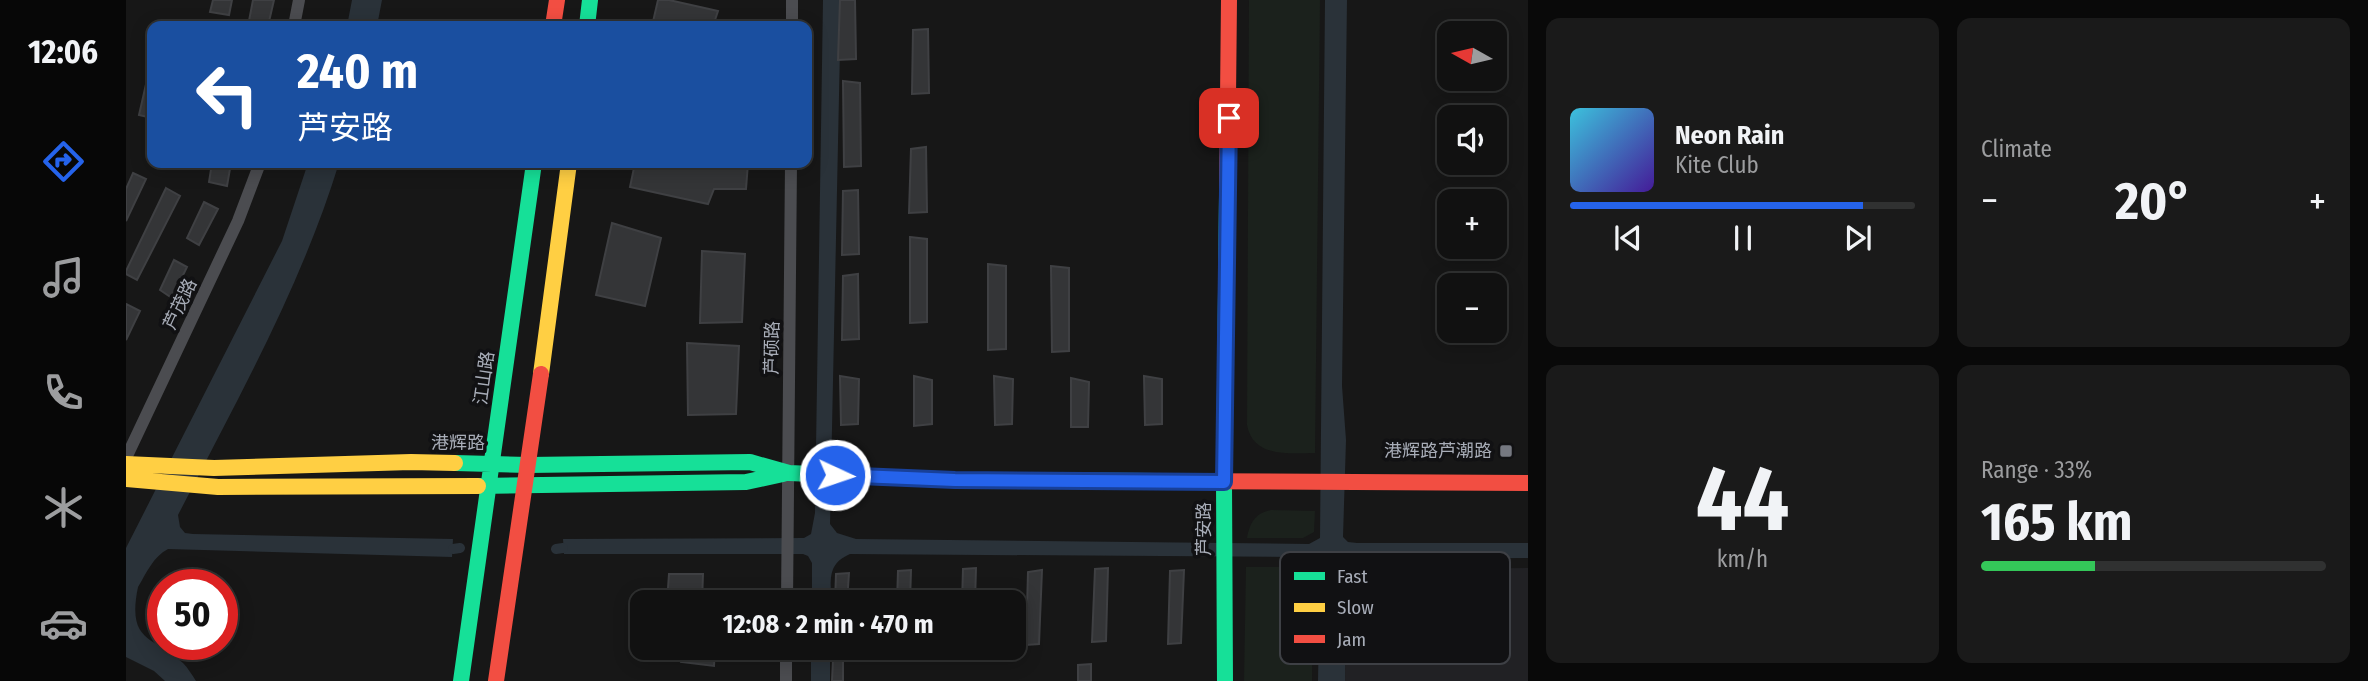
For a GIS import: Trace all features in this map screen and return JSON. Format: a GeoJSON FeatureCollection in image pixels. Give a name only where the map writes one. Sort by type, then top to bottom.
{"type":"FeatureCollection","features":[{"type":"Feature","properties":{"kind":"main road"},"geometry":{"type":"LineString","coordinates":[[554,21],[556,0]]}},
{"type":"Feature","properties":{"kind":"main road"},"geometry":{"type":"LineString","coordinates":[[588,21],[590,0]]}},
{"type":"Feature","properties":{"kind":"main road","name":"芦安路"},"geometry":{"type":"LineString","coordinates":[[1225,681],[1223,536],[1229,0]]}},
{"type":"Feature","properties":{"kind":"main road","name":"江山路"},"geometry":{"type":"LineString","coordinates":[[461,681],[533,168]]}},
{"type":"Feature","properties":{"kind":"main road"},"geometry":{"type":"LineString","coordinates":[[496,681],[526,486],[568,168]]}},
{"type":"Feature","properties":{"kind":"main road","name":"港辉路"},"geometry":{"type":"LineString","coordinates":[[126,464],[214,468],[411,462],[528,465],[750,462],[813,475],[955,480],[1528,483]]}},
{"type":"Feature","properties":{"kind":"main road","name":"港辉路"},"geometry":{"type":"LineString","coordinates":[[126,479],[218,487],[526,486],[746,482],[789,472]]}},
{"type":"Feature","properties":{"kind":"street"},"geometry":{"type":"LineString","coordinates":[[295,21],[299,0]]}},
{"type":"Feature","properties":{"kind":"street"},"geometry":{"type":"LineString","coordinates":[[792,21],[793,0]]}},
{"type":"Feature","properties":{"kind":"street","name":"芦茂路"},"geometry":{"type":"LineString","coordinates":[[126,458],[239,221],[258,168]]}},
{"type":"Feature","properties":{"kind":"street","name":"芦硕路"},"geometry":{"type":"LineString","coordinates":[[787,590],[791,168]]}},
{"type":"Feature","properties":{"kind":"street"},"geometry":{"type":"LineString","coordinates":[[786,660],[786,681]]}},
{"type":"Feature","properties":{"kind":"shaded area"},"geometry":{"type":"Polygon","coordinates":[[[352,0],[382,0],[378,21],[348,21],[352,0]]]}},
{"type":"Feature","properties":{"kind":"shaded area"},"geometry":{"type":"Polygon","coordinates":[[[823,0],[841,0],[830,524],[837,533],[856,539],[1309,544],[1320,538],[1325,0],[1347,0],[1342,386],[1346,440],[1343,537],[1348,542],[1357,543],[1528,543],[1528,558],[1510,558],[1510,552],[1280,552],[1280,557],[850,554],[837,562],[832,573],[831,590],[812,590],[812,563],[808,556],[803,554],[564,554],[563,539],[804,538],[811,534],[815,513],[823,0]]]}},
{"type":"Feature","properties":{"kind":"shaded area"},"geometry":{"type":"Polygon","coordinates":[[[1249,0],[1320,0],[1315,453],[1284,453],[1264,448],[1256,443],[1247,425],[1249,0]]]}},
{"type":"Feature","properties":{"kind":"shaded area"},"geometry":{"type":"Polygon","coordinates":[[[306,168],[337,168],[324,209],[287,299],[178,515],[180,527],[185,533],[193,534],[453,539],[452,557],[168,549],[147,569],[138,587],[135,606],[136,620],[147,638],[147,660],[180,660],[196,681],[165,681],[154,671],[126,657],[126,548],[282,241],[306,168]]]}},
{"type":"Feature","properties":{"kind":"shaded area"},"geometry":{"type":"Polygon","coordinates":[[[1271,510],[1315,511],[1314,532],[1303,538],[1247,538],[1254,520],[1271,510]]]}},
{"type":"Feature","properties":{"kind":"shaded area"},"geometry":{"type":"Polygon","coordinates":[[[1246,567],[1280,567],[1280,664],[1312,664],[1312,681],[1244,681],[1246,567]]]}},
{"type":"Feature","properties":{"kind":"shaded area"},"geometry":{"type":"Polygon","coordinates":[[[1510,568],[1528,568],[1528,681],[1345,681],[1345,664],[1510,664],[1510,568]]]}},
{"type":"Feature","properties":{"kind":"shaded area"},"geometry":{"type":"Polygon","coordinates":[[[811,660],[830,660],[830,681],[811,681],[811,660]]]}},
{"type":"Feature","properties":{"kind":"shaded area"},"geometry":{"type":"Polygon","coordinates":[[[1318,664],[1345,664],[1345,681],[1318,681],[1318,664]]]}},
{"type":"Feature","properties":{"kind":"building"},"geometry":{"type":"Polygon","coordinates":[[[213,0],[232,0],[229,15],[210,12],[213,0]]]}},
{"type":"Feature","properties":{"kind":"building"},"geometry":{"type":"Polygon","coordinates":[[[253,0],[274,0],[269,21],[249,21],[253,0]]]}},
{"type":"Feature","properties":{"kind":"building"},"geometry":{"type":"Polygon","coordinates":[[[658,0],[718,11],[715,21],[653,21],[658,0]]]}},
{"type":"Feature","properties":{"kind":"building"},"geometry":{"type":"Polygon","coordinates":[[[840,0],[855,0],[856,59],[838,60],[840,0]]]}},
{"type":"Feature","properties":{"kind":"building"},"geometry":{"type":"Polygon","coordinates":[[[928,29],[929,93],[912,94],[913,30],[928,29]]]}},
{"type":"Feature","properties":{"kind":"building"},"geometry":{"type":"Polygon","coordinates":[[[147,80],[147,117],[139,115],[147,80]]]}},
{"type":"Feature","properties":{"kind":"building"},"geometry":{"type":"Polygon","coordinates":[[[843,81],[860,83],[861,166],[844,167],[843,81]]]}},
{"type":"Feature","properties":{"kind":"building"},"geometry":{"type":"Polygon","coordinates":[[[926,147],[927,212],[909,213],[911,149],[926,147]]]}},
{"type":"Feature","properties":{"kind":"building"},"geometry":{"type":"Polygon","coordinates":[[[211,168],[230,168],[227,186],[209,182],[211,168]]]}},
{"type":"Feature","properties":{"kind":"building"},"geometry":{"type":"Polygon","coordinates":[[[634,168],[748,168],[746,189],[714,189],[708,204],[630,187],[634,168]]]}},
{"type":"Feature","properties":{"kind":"building"},"geometry":{"type":"Polygon","coordinates":[[[133,173],[146,179],[126,221],[126,189],[133,173]]]}},
{"type":"Feature","properties":{"kind":"building"},"geometry":{"type":"Polygon","coordinates":[[[166,188],[180,196],[137,280],[126,274],[126,271],[166,188]]]}},
{"type":"Feature","properties":{"kind":"building"},"geometry":{"type":"Polygon","coordinates":[[[858,190],[859,254],[842,255],[843,191],[858,190]]]}},
{"type":"Feature","properties":{"kind":"building"},"geometry":{"type":"Polygon","coordinates":[[[204,202],[218,209],[199,245],[187,238],[204,202]]]}},
{"type":"Feature","properties":{"kind":"building"},"geometry":{"type":"Polygon","coordinates":[[[612,223],[661,238],[645,306],[596,295],[612,223]]]}},
{"type":"Feature","properties":{"kind":"building"},"geometry":{"type":"Polygon","coordinates":[[[910,237],[927,239],[927,322],[910,323],[910,237]]]}},
{"type":"Feature","properties":{"kind":"building"},"geometry":{"type":"Polygon","coordinates":[[[702,251],[745,254],[742,322],[700,323],[702,251]]]}},
{"type":"Feature","properties":{"kind":"building"},"geometry":{"type":"Polygon","coordinates":[[[174,260],[187,267],[172,298],[160,290],[174,260]]]}},
{"type":"Feature","properties":{"kind":"building"},"geometry":{"type":"Polygon","coordinates":[[[988,264],[1006,266],[1006,349],[988,350],[988,264]]]}},
{"type":"Feature","properties":{"kind":"building"},"geometry":{"type":"Polygon","coordinates":[[[1051,266],[1069,268],[1069,351],[1052,352],[1051,266]]]}},
{"type":"Feature","properties":{"kind":"building"},"geometry":{"type":"Polygon","coordinates":[[[858,274],[859,339],[842,340],[843,276],[858,274]]]}},
{"type":"Feature","properties":{"kind":"building"},"geometry":{"type":"Polygon","coordinates":[[[126,304],[140,311],[126,340],[126,304]]]}},
{"type":"Feature","properties":{"kind":"building"},"geometry":{"type":"Polygon","coordinates":[[[687,343],[739,346],[736,414],[688,415],[687,343]]]}},
{"type":"Feature","properties":{"kind":"building"},"geometry":{"type":"Polygon","coordinates":[[[840,376],[859,379],[858,424],[841,425],[840,376]]]}},
{"type":"Feature","properties":{"kind":"building"},"geometry":{"type":"Polygon","coordinates":[[[914,376],[932,380],[932,424],[914,426],[914,376]]]}},
{"type":"Feature","properties":{"kind":"building"},"geometry":{"type":"Polygon","coordinates":[[[994,376],[1013,379],[1012,424],[995,425],[994,376]]]}},
{"type":"Feature","properties":{"kind":"building"},"geometry":{"type":"Polygon","coordinates":[[[1144,376],[1162,379],[1162,424],[1145,425],[1144,376]]]}},
{"type":"Feature","properties":{"kind":"building"},"geometry":{"type":"Polygon","coordinates":[[[1071,378],[1089,382],[1088,427],[1071,427],[1071,378]]]}},
{"type":"Feature","properties":{"kind":"building"},"geometry":{"type":"Polygon","coordinates":[[[976,568],[975,590],[962,590],[963,569],[976,568]]]}},
{"type":"Feature","properties":{"kind":"building"},"geometry":{"type":"Polygon","coordinates":[[[1108,568],[1106,641],[1092,642],[1095,569],[1108,568]]]}},
{"type":"Feature","properties":{"kind":"building"},"geometry":{"type":"Polygon","coordinates":[[[911,570],[910,590],[897,590],[898,571],[911,570]]]}},
{"type":"Feature","properties":{"kind":"building"},"geometry":{"type":"Polygon","coordinates":[[[1042,570],[1039,644],[1026,645],[1028,572],[1042,570]]]}},
{"type":"Feature","properties":{"kind":"building"},"geometry":{"type":"Polygon","coordinates":[[[1184,570],[1181,643],[1168,644],[1170,571],[1184,570]]]}},
{"type":"Feature","properties":{"kind":"building"},"geometry":{"type":"Polygon","coordinates":[[[849,573],[848,590],[835,590],[836,574],[849,573]]]}},
{"type":"Feature","properties":{"kind":"building"},"geometry":{"type":"Polygon","coordinates":[[[669,574],[703,574],[702,590],[668,590],[669,574]]]}},
{"type":"Feature","properties":{"kind":"building"},"geometry":{"type":"Polygon","coordinates":[[[681,660],[714,660],[714,666],[681,660]]]}},
{"type":"Feature","properties":{"kind":"building"},"geometry":{"type":"Polygon","coordinates":[[[833,660],[843,660],[843,681],[832,681],[833,660]]]}},
{"type":"Feature","properties":{"kind":"building"},"geometry":{"type":"Polygon","coordinates":[[[1091,664],[1091,681],[1078,681],[1078,665],[1091,664]]]}},
{"type":"Feature","properties":{"kind":"waterway"},"geometry":{"type":"LineString","coordinates":[[453,549],[460,548]]}},
{"type":"Feature","properties":{"kind":"waterway"},"geometry":{"type":"LineString","coordinates":[[556,549],[563,548]]}},
{"type":"Feature","properties":{"kind":"traffic: fast"},"geometry":{"type":"LineString","coordinates":[[588,21],[590,0]]}},
{"type":"Feature","properties":{"kind":"traffic: fast"},"geometry":{"type":"LineString","coordinates":[[461,681],[533,168]]}},
{"type":"Feature","properties":{"kind":"traffic: fast"},"geometry":{"type":"LineString","coordinates":[[1225,681],[1227,196]]}},
{"type":"Feature","properties":{"kind":"traffic: fast"},"geometry":{"type":"LineString","coordinates":[[455,463],[528,465],[750,462],[789,473],[955,480],[1157,481]]}},
{"type":"Feature","properties":{"kind":"traffic: fast"},"geometry":{"type":"LineString","coordinates":[[478,486],[746,482],[783,474]]}},
{"type":"Feature","properties":{"kind":"traffic: slow"},"geometry":{"type":"LineString","coordinates":[[541,374],[568,168]]}},
{"type":"Feature","properties":{"kind":"traffic: slow"},"geometry":{"type":"LineString","coordinates":[[126,464],[214,468],[455,463]]}},
{"type":"Feature","properties":{"kind":"traffic: slow"},"geometry":{"type":"LineString","coordinates":[[126,479],[218,487],[478,486]]}},
{"type":"Feature","properties":{"kind":"traffic: jam"},"geometry":{"type":"LineString","coordinates":[[554,21],[557,0]]}},
{"type":"Feature","properties":{"kind":"traffic: jam"},"geometry":{"type":"LineString","coordinates":[[1227,196],[1229,0]]}},
{"type":"Feature","properties":{"kind":"traffic: jam"},"geometry":{"type":"LineString","coordinates":[[496,681],[541,374]]}},
{"type":"Feature","properties":{"kind":"traffic: jam"},"geometry":{"type":"LineString","coordinates":[[1157,481],[1528,483]]}},
{"type":"Feature","properties":{"kind":"place","name":"港辉路芦潮路"},"geometry":{"type":"Point","coordinates":[1506,451]}},
{"type":"Feature","properties":{"kind":"route"},"geometry":{"type":"LineString","coordinates":[[835,475],[955,480],[1027,478],[1224,482],[1229,118]]}}]}
